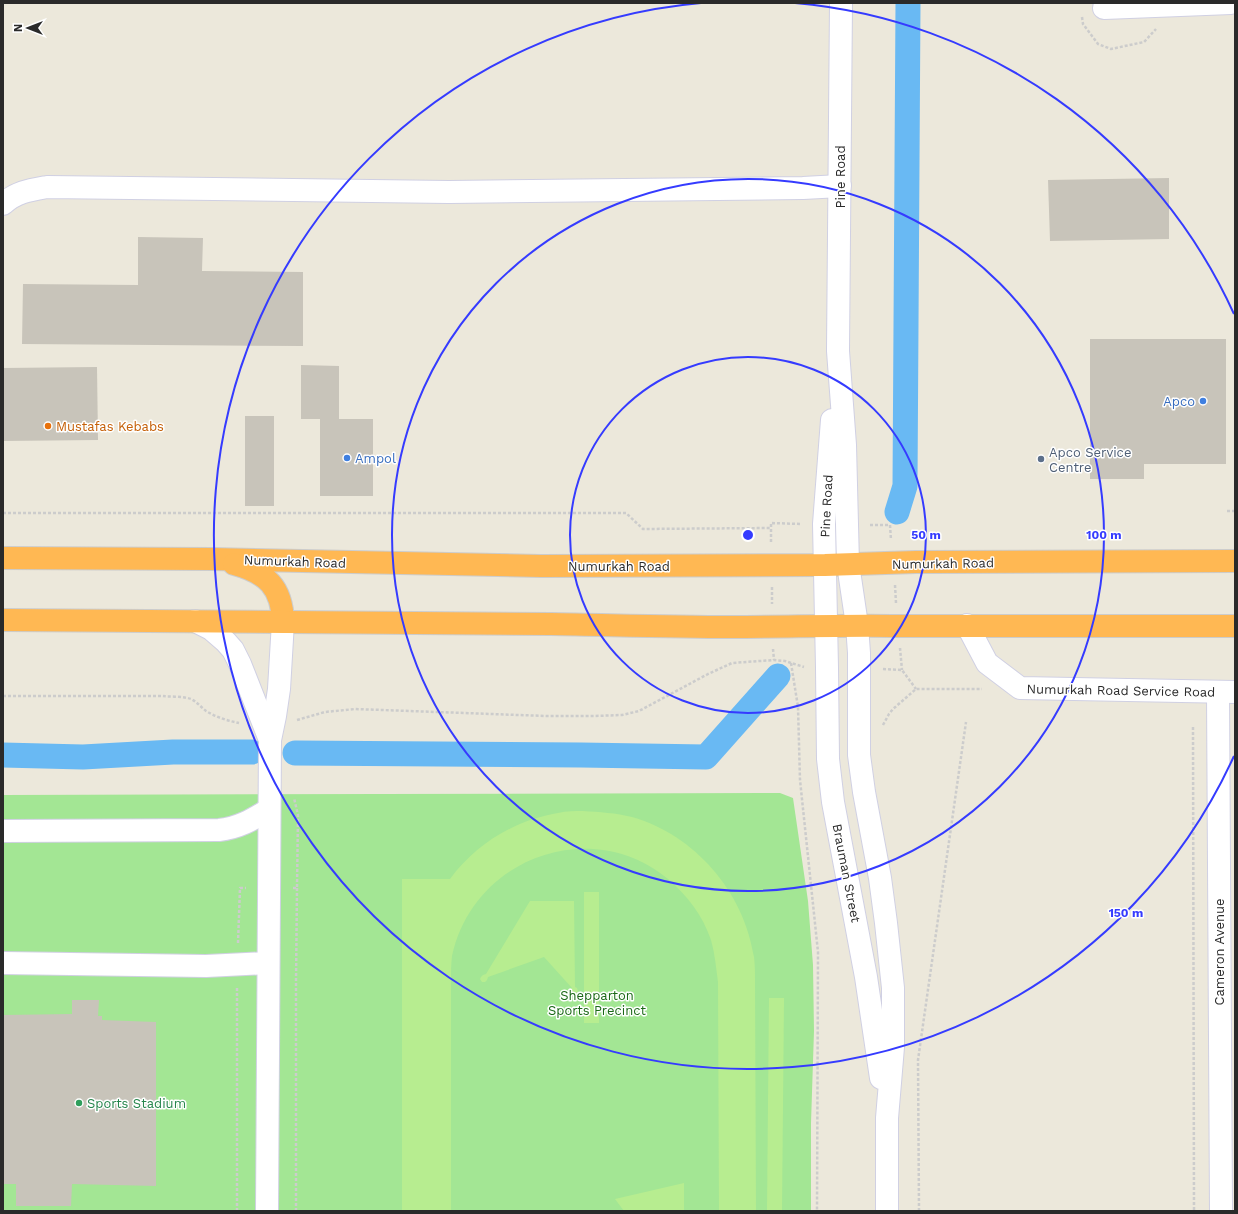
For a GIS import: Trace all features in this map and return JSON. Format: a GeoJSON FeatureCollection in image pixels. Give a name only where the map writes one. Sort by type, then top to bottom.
{"type":"FeatureCollection","features":[{"type":"Feature","properties":{"kind":"highway","name":"Numurkah Road"},"geometry":{"type":"LineString","coordinates":[[3,558],[212,559],[510,566],[1235,562]]}},
{"type":"Feature","properties":{"kind":"highway"},"geometry":{"type":"LineString","coordinates":[[212,559],[250,569],[270,582],[279,595],[283,611],[283,622]]}},
{"type":"Feature","properties":{"kind":"highway"},"geometry":{"type":"LineString","coordinates":[[3,620],[647,626],[1235,626]]}},
{"type":"Feature","properties":{"kind":"street","name":"Pine Road"},"geometry":{"type":"LineString","coordinates":[[827,626],[825,505],[838,351],[841,3]]}},
{"type":"Feature","properties":{"kind":"street"},"geometry":{"type":"LineString","coordinates":[[1104,8],[1231,3]]}},
{"type":"Feature","properties":{"kind":"street"},"geometry":{"type":"LineString","coordinates":[[3,204],[23,191],[47,187],[449,192],[803,188],[840,186]]}},
{"type":"Feature","properties":{"kind":"street","name":"Pine Road"},"geometry":{"type":"LineString","coordinates":[[838,351],[845,445],[848,564],[857,625]]}},
{"type":"Feature","properties":{"kind":"street"},"geometry":{"type":"LineString","coordinates":[[195,621],[211,629],[233,650],[269,730]]}},
{"type":"Feature","properties":{"kind":"street"},"geometry":{"type":"LineString","coordinates":[[267,1211],[269,730],[278,703],[281,677],[283,622]]}},
{"type":"Feature","properties":{"kind":"street","name":"Brauman Street"},"geometry":{"type":"LineString","coordinates":[[857,625],[859,668],[859,755],[884,908],[893,988],[893,1046],[887,1118],[887,1211]]}},
{"type":"Feature","properties":{"kind":"street","name":"Numurkah Road Service Road"},"geometry":{"type":"LineString","coordinates":[[967,625],[987,663],[1020,688],[1226,692]]}},
{"type":"Feature","properties":{"kind":"street","name":"Brauman Street"},"geometry":{"type":"LineString","coordinates":[[827,626],[828,759],[833,802],[869,992],[887,1118]]}},
{"type":"Feature","properties":{"kind":"street","name":"Cameron Avenue"},"geometry":{"type":"LineString","coordinates":[[1221,1211],[1226,692]]}},
{"type":"Feature","properties":{"kind":"street"},"geometry":{"type":"LineString","coordinates":[[828,759],[859,755]]}},
{"type":"Feature","properties":{"kind":"street"},"geometry":{"type":"LineString","coordinates":[[3,831],[232,829],[245,824],[268,810]]}},
{"type":"Feature","properties":{"kind":"street"},"geometry":{"type":"LineString","coordinates":[[3,963],[206,966],[268,963]]}},
{"type":"Feature","properties":{"kind":"path"},"geometry":{"type":"LineString","coordinates":[[1081,12],[1083,24],[1098,44],[1111,49],[1144,42],[1159,27]]}},
{"type":"Feature","properties":{"kind":"path"},"geometry":{"type":"LineString","coordinates":[[1227,511],[1235,510]]}},
{"type":"Feature","properties":{"kind":"path"},"geometry":{"type":"LineString","coordinates":[[3,513],[626,512],[643,529],[771,528]]}},
{"type":"Feature","properties":{"kind":"path"},"geometry":{"type":"LineString","coordinates":[[890,525],[902,670],[916,689]]}},
{"type":"Feature","properties":{"kind":"path"},"geometry":{"type":"LineString","coordinates":[[3,696],[162,696],[187,698],[193,700],[209,712],[224,719],[269,730],[285,723],[325,712],[355,709],[546,716],[622,715],[638,711],[732,663],[774,660],[785,661],[810,668],[827,668]]}},
{"type":"Feature","properties":{"kind":"path"},"geometry":{"type":"LineString","coordinates":[[791,663],[798,707],[800,780],[818,952],[817,1211]]}},
{"type":"Feature","properties":{"kind":"path"},"geometry":{"type":"LineString","coordinates":[[859,668],[902,670]]}},
{"type":"Feature","properties":{"kind":"path"},"geometry":{"type":"LineString","coordinates":[[883,727],[893,709],[916,689],[1020,688]]}},
{"type":"Feature","properties":{"kind":"path"},"geometry":{"type":"LineString","coordinates":[[919,1211],[918,1060],[966,722]]}},
{"type":"Feature","properties":{"kind":"path"},"geometry":{"type":"LineString","coordinates":[[1193,727],[1194,1211]]}},
{"type":"Feature","properties":{"kind":"path"},"geometry":{"type":"LineString","coordinates":[[296,1211],[297,888]]}},
{"type":"Feature","properties":{"kind":"path"},"geometry":{"type":"LineString","coordinates":[[237,1211],[238,964]]}},
{"type":"Feature","properties":{"kind":"green space","name":"Shepparton Sports Precinct"},"geometry":{"type":"Polygon","coordinates":[[[780,793],[793,798],[808,901],[813,965],[814,1031],[811,1123],[811,1211],[3,1211],[3,795],[780,793]]]}},
{"type":"Feature","properties":{"kind":"green space"},"geometry":{"type":"Polygon","coordinates":[[[583,811],[632,817],[655,826],[676,837],[696,852],[713,869],[728,889],[740,910],[748,933],[755,966],[756,1211],[719,1211],[718,982],[711,940],[704,923],[694,906],[675,885],[637,860],[605,850],[571,849],[539,857],[509,872],[484,894],[464,922],[452,956],[451,965],[451,1211],[402,1211],[402,879],[450,879],[460,866],[484,845],[512,828],[542,816],[583,811]]]}},
{"type":"Feature","properties":{"kind":"green space"},"geometry":{"type":"Polygon","coordinates":[[[584,892],[599,892],[599,1023],[584,1023],[584,892]]]}},
{"type":"Feature","properties":{"kind":"green space"},"geometry":{"type":"Polygon","coordinates":[[[530,901],[574,901],[575,987],[578,991],[577,993],[571,993],[572,988],[544,957],[488,977],[485,982],[482,982],[480,979],[486,974],[530,901]]]}},
{"type":"Feature","properties":{"kind":"green space"},"geometry":{"type":"Polygon","coordinates":[[[769,998],[784,998],[782,1211],[767,1211],[769,998]]]}},
{"type":"Feature","properties":{"kind":"green space"},"geometry":{"type":"Polygon","coordinates":[[[684,1183],[684,1211],[624,1211],[615,1199],[684,1183]]]}},
{"type":"Feature","properties":{"kind":"building"},"geometry":{"type":"Polygon","coordinates":[[[1169,178],[1169,239],[1050,241],[1048,180],[1169,178]]]}},
{"type":"Feature","properties":{"kind":"building"},"geometry":{"type":"Polygon","coordinates":[[[138,237],[203,238],[202,271],[303,272],[303,346],[22,344],[23,284],[138,285],[138,237]]]}},
{"type":"Feature","properties":{"kind":"building"},"geometry":{"type":"Polygon","coordinates":[[[1090,339],[1226,339],[1226,464],[1144,464],[1144,479],[1090,479],[1090,339]]]}},
{"type":"Feature","properties":{"kind":"building","name":"Ampol"},"geometry":{"type":"Polygon","coordinates":[[[301,365],[339,366],[339,419],[373,419],[373,496],[320,496],[320,419],[301,419],[301,365]]]}},
{"type":"Feature","properties":{"kind":"building"},"geometry":{"type":"Polygon","coordinates":[[[97,367],[98,440],[3,441],[3,368],[97,367]]]}},
{"type":"Feature","properties":{"kind":"building"},"geometry":{"type":"Polygon","coordinates":[[[245,416],[274,416],[274,506],[245,506],[245,416]]]}},
{"type":"Feature","properties":{"kind":"building","name":"Sports Stadium"},"geometry":{"type":"Polygon","coordinates":[[[72,1000],[99,1000],[98,1016],[102,1016],[102,1020],[156,1022],[156,1186],[72,1184],[71,1206],[16,1206],[16,1184],[3,1184],[3,1015],[72,1014],[72,1000]]]}},
{"type":"Feature","properties":{"kind":"waterway"},"geometry":{"type":"LineString","coordinates":[[897,512],[905,486],[908,3]]}},
{"type":"Feature","properties":{"kind":"waterway"},"geometry":{"type":"LineString","coordinates":[[295,753],[706,757],[778,676]]}},
{"type":"Feature","properties":{"kind":"waterway"},"geometry":{"type":"LineString","coordinates":[[3,755],[83,757],[173,752],[252,752]]}},
{"type":"Feature","properties":{"kind":"place","name":"Apco"},"geometry":{"type":"Point","coordinates":[1203,401]}},
{"type":"Feature","properties":{"kind":"place","name":"Mustafas Kebabs"},"geometry":{"type":"Point","coordinates":[48,426]}},
{"type":"Feature","properties":{"kind":"place","name":"Ampol"},"geometry":{"type":"Point","coordinates":[347,458]}},
{"type":"Feature","properties":{"kind":"place","name":"Apco Service Centre"},"geometry":{"type":"Point","coordinates":[1041,459]}},
{"type":"Feature","properties":{"kind":"place","name":"Sports Stadium"},"geometry":{"type":"Point","coordinates":[79,1103]}}]}
